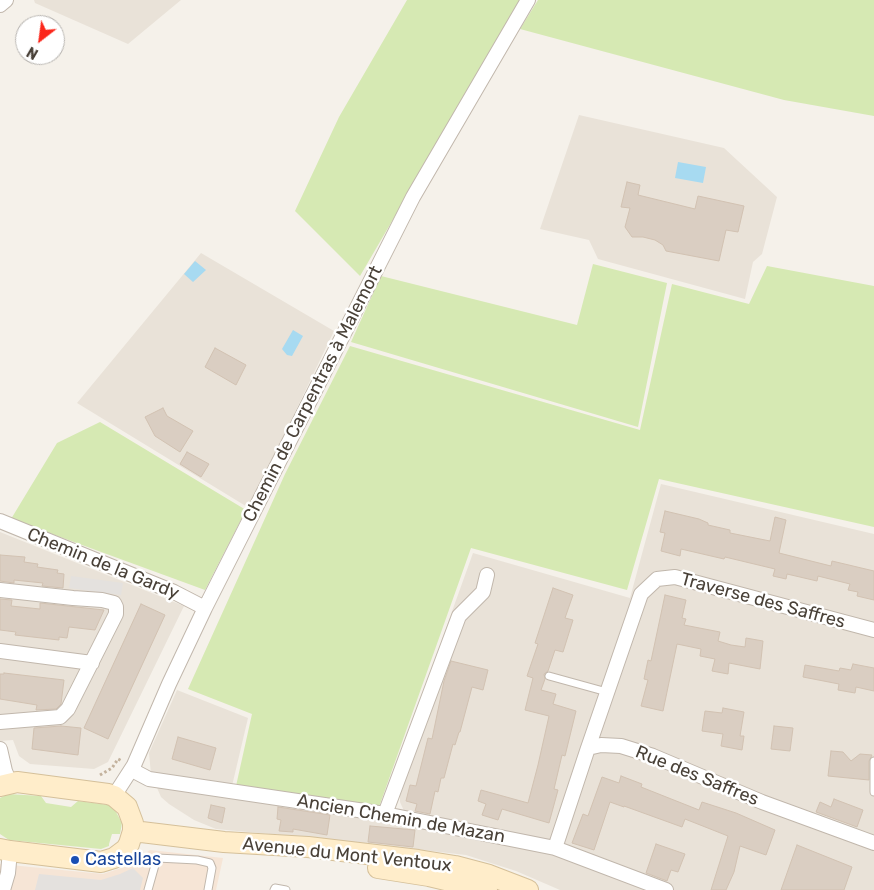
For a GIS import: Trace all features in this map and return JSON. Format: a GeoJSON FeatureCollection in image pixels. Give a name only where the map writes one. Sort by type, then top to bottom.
{"type":"FeatureCollection","features":[{"type":"Feature","properties":{"kind":"main road"},"geometry":{"type":"LineString","coordinates":[[5,784],[101,792],[114,796],[127,807],[133,823],[132,837],[126,849],[107,861],[95,862],[5,850]]}},
{"type":"Feature","properties":{"kind":"main road","name":"Avenue du Mont Ventoux"},"geometry":{"type":"LineString","coordinates":[[133,831],[224,842],[452,879],[487,890]]}},
{"type":"Feature","properties":{"kind":"main road","name":"Avenue du Mont Ventoux"},"geometry":{"type":"LineString","coordinates":[[452,879],[490,875],[528,890]]}},
{"type":"Feature","properties":{"kind":"street"},"geometry":{"type":"LineString","coordinates":[[0,5],[6,0]]}},
{"type":"Feature","properties":{"kind":"street","name":"Chemin de Carpentras à Malemort"},"geometry":{"type":"LineString","coordinates":[[114,796],[133,768],[169,684],[205,608],[413,197],[528,0]]}},
{"type":"Feature","properties":{"kind":"street","name":"Chemin de la Gardy"},"geometry":{"type":"LineString","coordinates":[[0,521],[174,592],[205,608]]}},
{"type":"Feature","properties":{"kind":"street"},"geometry":{"type":"LineString","coordinates":[[385,814],[459,616],[483,592],[486,575]]}},
{"type":"Feature","properties":{"kind":"street","name":"Traverse des Saffres"},"geometry":{"type":"LineString","coordinates":[[588,748],[641,594],[657,578],[676,578],[874,630]]}},
{"type":"Feature","properties":{"kind":"street"},"geometry":{"type":"LineString","coordinates":[[0,590],[102,600],[114,603],[116,607],[116,614],[92,663],[68,709],[60,717],[0,722]]}},
{"type":"Feature","properties":{"kind":"street"},"geometry":{"type":"LineString","coordinates":[[0,651],[92,663]]}},
{"type":"Feature","properties":{"kind":"street","name":"Rue des Saffres"},"geometry":{"type":"LineString","coordinates":[[588,748],[601,745],[621,746],[653,756],[762,802],[874,843]]}},
{"type":"Feature","properties":{"kind":"street"},"geometry":{"type":"LineString","coordinates":[[555,848],[588,748]]}},
{"type":"Feature","properties":{"kind":"street"},"geometry":{"type":"LineString","coordinates":[[0,749],[5,771],[5,784]]}},
{"type":"Feature","properties":{"kind":"street","name":"Ancien Chemin de Mazan"},"geometry":{"type":"LineString","coordinates":[[133,768],[149,779],[385,814],[555,848],[666,890]]}},
{"type":"Feature","properties":{"kind":"street"},"geometry":{"type":"LineString","coordinates":[[2,890],[8,873],[5,850]]}},
{"type":"Feature","properties":{"kind":"lane"},"geometry":{"type":"LineString","coordinates":[[549,676],[607,692]]}},
{"type":"Feature","properties":{"kind":"lane"},"geometry":{"type":"LineString","coordinates":[[874,761],[874,792]]}},
{"type":"Feature","properties":{"kind":"lane"},"geometry":{"type":"LineString","coordinates":[[148,890],[157,858],[197,860],[210,863],[212,868],[208,890]]}},
{"type":"Feature","properties":{"kind":"lane"},"geometry":{"type":"LineString","coordinates":[[274,890],[275,888],[286,890]]}},
{"type":"Feature","properties":{"kind":"path"},"geometry":{"type":"LineString","coordinates":[[94,775],[102,775],[112,768],[118,760],[133,768]]}},
{"type":"Feature","properties":{"kind":"shaded area"},"geometry":{"type":"Polygon","coordinates":[[[34,0],[181,0],[128,44],[35,3],[34,0]]]}},
{"type":"Feature","properties":{"kind":"shaded area"},"geometry":{"type":"Polygon","coordinates":[[[579,115],[724,148],[777,197],[762,254],[753,262],[745,299],[598,259],[589,240],[540,229],[579,115]]]}},
{"type":"Feature","properties":{"kind":"shaded area"},"geometry":{"type":"Polygon","coordinates":[[[201,253],[334,331],[249,508],[77,403],[201,253]]]}},
{"type":"Feature","properties":{"kind":"shaded area"},"geometry":{"type":"Polygon","coordinates":[[[661,484],[874,534],[874,890],[560,890],[516,871],[466,855],[216,829],[194,820],[161,797],[151,774],[149,753],[177,690],[248,718],[232,786],[404,811],[400,802],[400,796],[435,691],[441,642],[473,553],[630,598],[661,484]]]}},
{"type":"Feature","properties":{"kind":"shaded area"},"geometry":{"type":"Polygon","coordinates":[[[0,532],[184,606],[108,762],[94,769],[30,764],[19,756],[13,740],[0,741],[0,532]]]}},
{"type":"Feature","properties":{"kind":"shaded area"},"geometry":{"type":"Polygon","coordinates":[[[71,576],[123,583],[121,595],[69,588],[71,576]]]}},
{"type":"Feature","properties":{"kind":"shaded area"},"geometry":{"type":"Polygon","coordinates":[[[150,850],[223,858],[216,890],[0,890],[0,864],[103,874],[127,866],[150,850]]]}},
{"type":"Feature","properties":{"kind":"shaded area"},"geometry":{"type":"Polygon","coordinates":[[[133,868],[143,878],[140,890],[35,890],[39,874],[101,880],[133,868]]]}},
{"type":"Feature","properties":{"kind":"green space"},"geometry":{"type":"Polygon","coordinates":[[[407,0],[521,0],[360,276],[295,211],[339,117],[407,0]]]}},
{"type":"Feature","properties":{"kind":"green space"},"geometry":{"type":"Polygon","coordinates":[[[538,0],[874,0],[874,116],[784,100],[520,29],[538,0]]]}},
{"type":"Feature","properties":{"kind":"green space"},"geometry":{"type":"Polygon","coordinates":[[[593,264],[667,283],[638,427],[351,342],[381,276],[577,325],[593,264]]]}},
{"type":"Feature","properties":{"kind":"green space"},"geometry":{"type":"Polygon","coordinates":[[[767,266],[874,286],[874,527],[659,479],[627,590],[471,548],[379,807],[236,786],[252,714],[188,689],[285,474],[350,346],[640,430],[672,284],[749,304],[767,266]]]}},
{"type":"Feature","properties":{"kind":"green space"},"geometry":{"type":"Polygon","coordinates":[[[100,422],[246,510],[205,590],[11,519],[57,443],[100,422]]]}},
{"type":"Feature","properties":{"kind":"green space"},"geometry":{"type":"Polygon","coordinates":[[[8,794],[41,796],[46,803],[71,807],[78,801],[109,805],[116,812],[122,823],[120,834],[112,834],[109,846],[101,849],[9,840],[0,834],[0,798],[8,794]]]}},
{"type":"Feature","properties":{"kind":"water"},"geometry":{"type":"Polygon","coordinates":[[[678,162],[706,167],[703,183],[675,178],[678,162]]]}},
{"type":"Feature","properties":{"kind":"water"},"geometry":{"type":"Polygon","coordinates":[[[195,261],[206,270],[193,282],[184,274],[195,261]]]}},
{"type":"Feature","properties":{"kind":"water"},"geometry":{"type":"Polygon","coordinates":[[[293,330],[303,336],[292,356],[287,355],[282,349],[293,330]]]}},
{"type":"Feature","properties":{"kind":"building"},"geometry":{"type":"Polygon","coordinates":[[[627,182],[640,185],[638,195],[695,209],[698,196],[744,206],[738,232],[726,230],[719,261],[666,251],[663,245],[655,240],[632,237],[625,227],[630,208],[621,207],[627,182]]]}},
{"type":"Feature","properties":{"kind":"building"},"geometry":{"type":"Polygon","coordinates":[[[215,348],[246,365],[236,385],[205,367],[215,348]]]}},
{"type":"Feature","properties":{"kind":"building"},"geometry":{"type":"Polygon","coordinates":[[[163,408],[167,416],[193,431],[180,452],[155,436],[145,417],[163,408]]]}},
{"type":"Feature","properties":{"kind":"building"},"geometry":{"type":"Polygon","coordinates":[[[187,452],[209,464],[201,477],[180,464],[187,452]]]}},
{"type":"Feature","properties":{"kind":"building"},"geometry":{"type":"Polygon","coordinates":[[[665,511],[699,519],[708,523],[708,525],[730,530],[730,533],[770,541],[775,517],[786,520],[779,553],[831,566],[832,561],[874,571],[874,600],[857,596],[858,592],[848,590],[850,584],[818,576],[817,581],[787,574],[786,579],[773,576],[775,569],[725,557],[724,559],[681,549],[680,556],[661,551],[665,533],[660,532],[665,511]]]}},
{"type":"Feature","properties":{"kind":"building"},"geometry":{"type":"Polygon","coordinates":[[[0,555],[25,557],[24,562],[38,564],[37,567],[58,570],[57,573],[64,574],[63,588],[42,586],[43,583],[14,580],[14,583],[0,581],[0,555]]]}},
{"type":"Feature","properties":{"kind":"building"},"geometry":{"type":"Polygon","coordinates":[[[553,588],[573,595],[565,618],[573,620],[563,652],[555,650],[548,671],[544,674],[545,679],[541,690],[556,694],[553,704],[576,711],[565,756],[562,755],[554,789],[558,790],[549,823],[502,809],[498,820],[482,815],[486,804],[478,801],[481,790],[528,803],[538,765],[549,716],[525,710],[533,678],[527,676],[538,644],[535,643],[553,588]]]}},
{"type":"Feature","properties":{"kind":"building"},"geometry":{"type":"Polygon","coordinates":[[[665,595],[686,600],[682,618],[686,619],[684,625],[720,632],[718,641],[745,647],[746,638],[763,641],[760,669],[729,663],[728,674],[712,671],[715,659],[700,656],[701,649],[677,644],[663,711],[641,706],[648,680],[644,679],[648,660],[651,661],[665,595]]]}},
{"type":"Feature","properties":{"kind":"building"},"geometry":{"type":"Polygon","coordinates":[[[0,599],[12,600],[11,606],[40,609],[40,603],[104,610],[95,630],[69,627],[67,638],[59,637],[59,640],[15,635],[16,632],[0,630],[0,599]]]}},
{"type":"Feature","properties":{"kind":"building"},"geometry":{"type":"Polygon","coordinates":[[[141,604],[165,615],[108,739],[84,728],[141,604]]]}},
{"type":"Feature","properties":{"kind":"building"},"geometry":{"type":"Polygon","coordinates":[[[451,661],[488,670],[483,690],[472,687],[460,732],[455,745],[453,744],[444,778],[441,778],[438,792],[435,791],[430,814],[415,811],[417,804],[406,801],[410,785],[416,786],[428,738],[432,739],[444,681],[451,661]]]}},
{"type":"Feature","properties":{"kind":"building"},"geometry":{"type":"Polygon","coordinates":[[[853,664],[874,668],[874,691],[856,687],[855,693],[838,690],[839,684],[803,677],[805,665],[839,671],[840,668],[851,670],[853,664]]]}},
{"type":"Feature","properties":{"kind":"building"},"geometry":{"type":"Polygon","coordinates":[[[0,674],[64,680],[61,704],[56,709],[36,710],[37,705],[0,699],[0,674]]]}},
{"type":"Feature","properties":{"kind":"building"},"geometry":{"type":"Polygon","coordinates":[[[723,708],[744,712],[740,736],[744,736],[742,750],[721,746],[723,734],[702,731],[705,711],[722,713],[723,708]]]}},
{"type":"Feature","properties":{"kind":"building"},"geometry":{"type":"Polygon","coordinates":[[[61,726],[81,728],[78,755],[32,749],[34,728],[61,726]]]}},
{"type":"Feature","properties":{"kind":"building"},"geometry":{"type":"Polygon","coordinates":[[[774,726],[793,728],[790,751],[771,749],[774,726]]]}},
{"type":"Feature","properties":{"kind":"building"},"geometry":{"type":"Polygon","coordinates":[[[178,737],[216,748],[210,770],[172,759],[178,737]]]}},
{"type":"Feature","properties":{"kind":"building"},"geometry":{"type":"Polygon","coordinates":[[[831,751],[843,752],[851,761],[860,754],[872,755],[869,761],[869,780],[828,776],[831,751]]]}},
{"type":"Feature","properties":{"kind":"building"},"geometry":{"type":"Polygon","coordinates":[[[621,776],[642,784],[641,787],[699,810],[702,802],[736,813],[775,830],[766,855],[740,846],[734,872],[726,890],[711,890],[728,836],[685,819],[682,827],[610,802],[594,850],[572,843],[583,814],[588,816],[602,777],[619,783],[621,776]]]}},
{"type":"Feature","properties":{"kind":"building"},"geometry":{"type":"Polygon","coordinates":[[[834,799],[863,810],[857,827],[816,812],[820,802],[831,807],[834,799]]]}},
{"type":"Feature","properties":{"kind":"building"},"geometry":{"type":"Polygon","coordinates":[[[211,805],[225,808],[222,823],[208,818],[211,805]]]}},
{"type":"Feature","properties":{"kind":"building"},"geometry":{"type":"Polygon","coordinates":[[[278,807],[330,815],[327,835],[293,829],[293,832],[279,831],[281,820],[277,819],[278,807]]]}},
{"type":"Feature","properties":{"kind":"building"},"geometry":{"type":"Polygon","coordinates":[[[370,826],[415,830],[413,847],[368,842],[370,826]]]}},
{"type":"Feature","properties":{"kind":"building"},"geometry":{"type":"Polygon","coordinates":[[[656,844],[685,854],[678,872],[671,870],[667,881],[646,873],[656,844]]]}},
{"type":"Feature","properties":{"kind":"building"},"geometry":{"type":"Polygon","coordinates":[[[797,845],[852,867],[844,890],[781,890],[797,845]]]}},
{"type":"Feature","properties":{"kind":"place","name":"Castellas"},"geometry":{"type":"Point","coordinates":[75,860]}}]}
